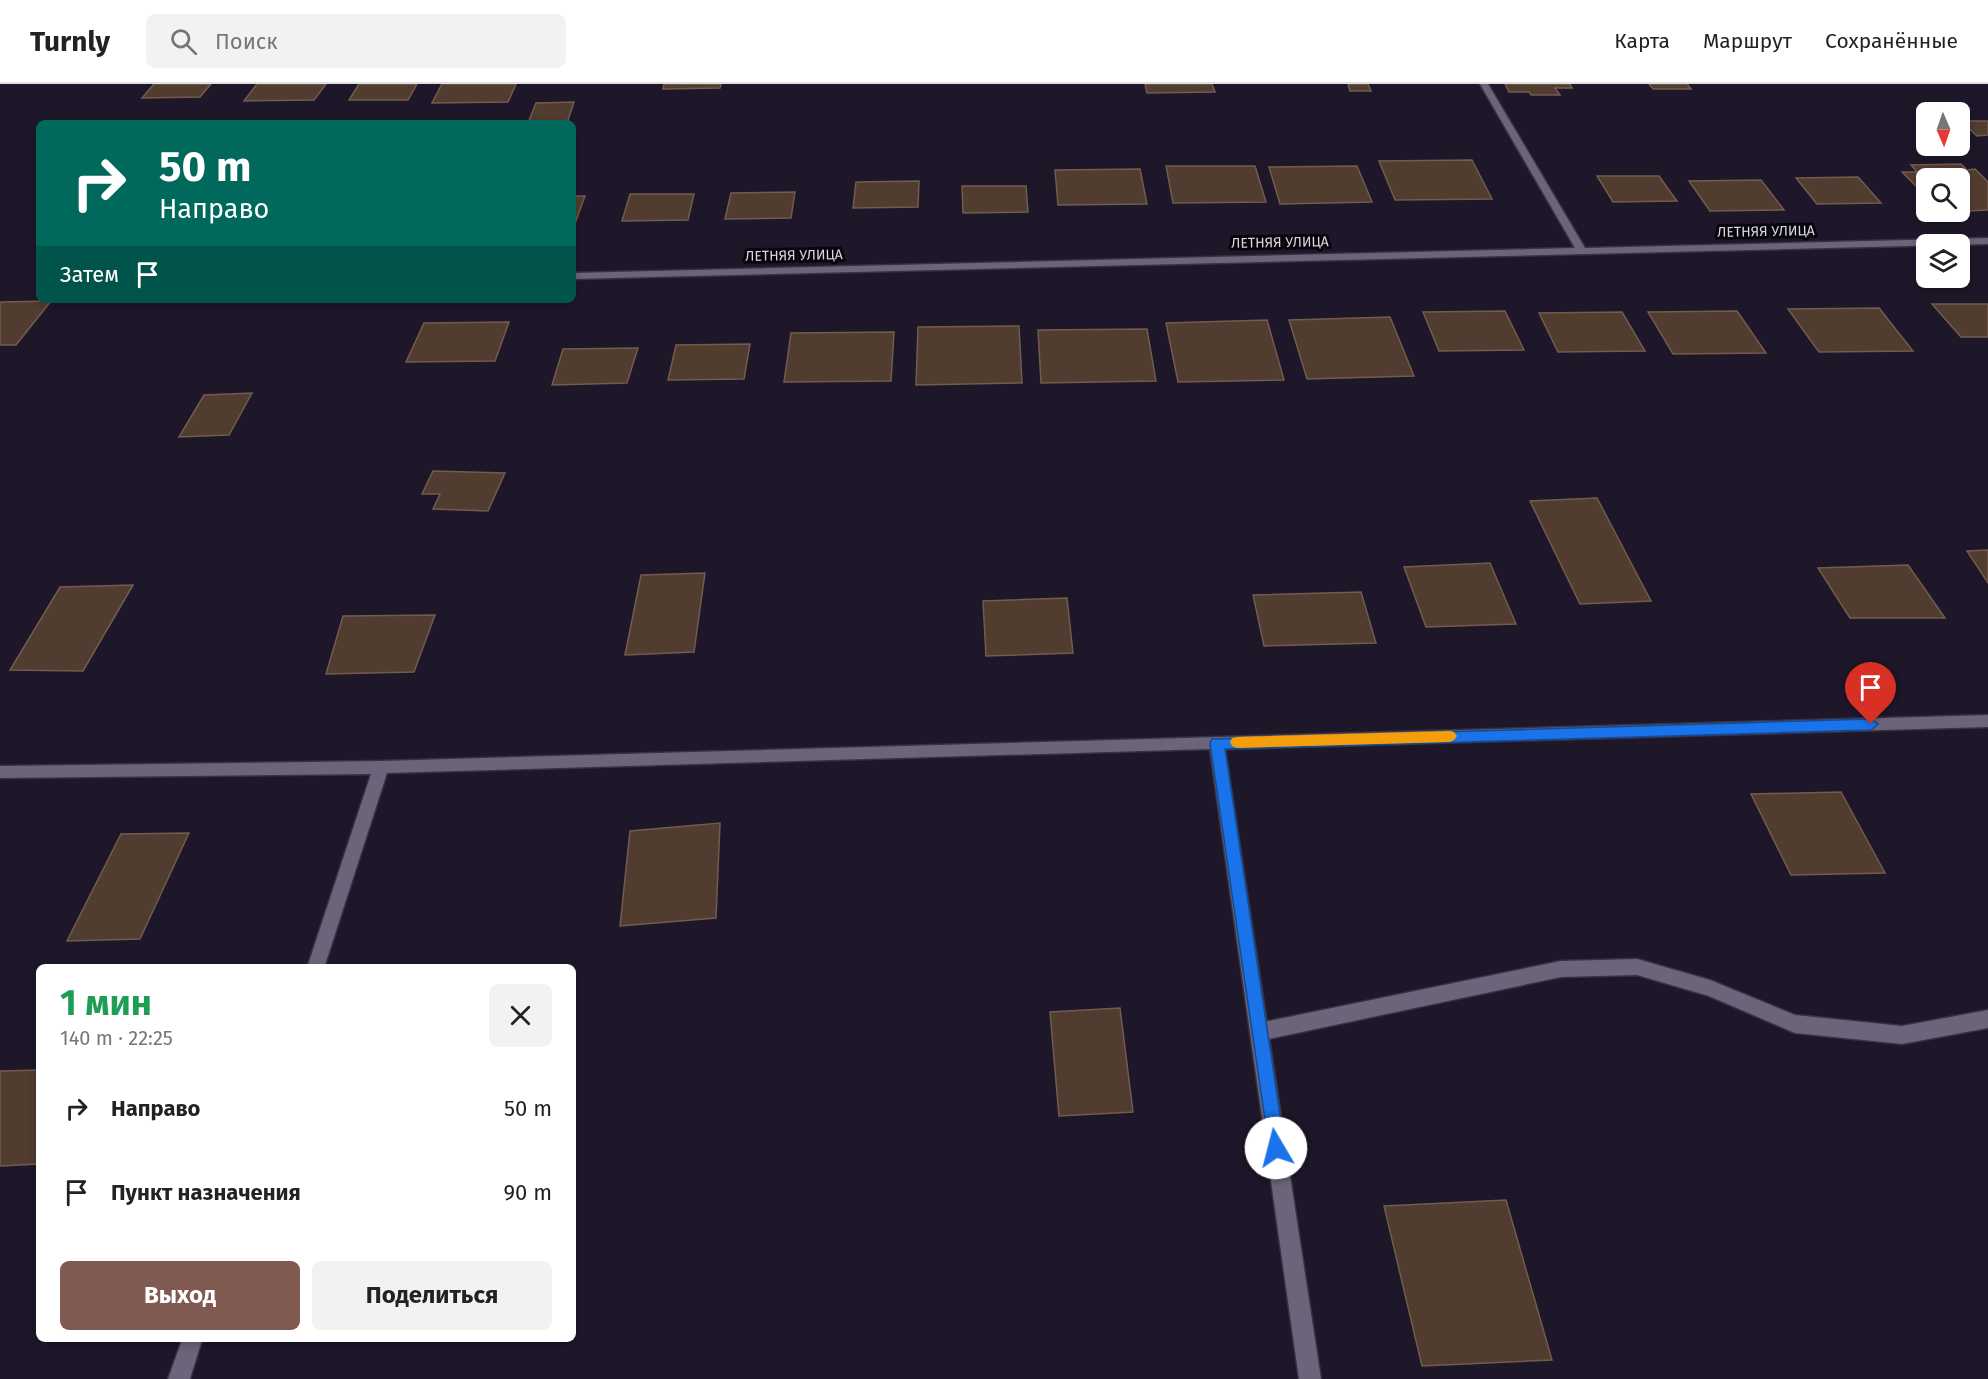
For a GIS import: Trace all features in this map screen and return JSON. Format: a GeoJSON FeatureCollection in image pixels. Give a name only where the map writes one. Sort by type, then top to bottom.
{"type":"FeatureCollection","features":[{"type":"Feature","properties":{"kind":"street"},"geometry":{"type":"LineString","coordinates":[[1484,84],[1581,250]]}},
{"type":"Feature","properties":{"kind":"street","name":"ЛЕТНЯЯ УЛИЦА"},"geometry":{"type":"LineString","coordinates":[[576,276],[1988,241]]}},
{"type":"Feature","properties":{"kind":"street"},"geometry":{"type":"LineString","coordinates":[[0,772],[381,767],[1988,721]]}},
{"type":"Feature","properties":{"kind":"street"},"geometry":{"type":"LineString","coordinates":[[1217,743],[1310,1379]]}},
{"type":"Feature","properties":{"kind":"street"},"geometry":{"type":"LineString","coordinates":[[316,964],[381,767]]}},
{"type":"Feature","properties":{"kind":"street"},"geometry":{"type":"LineString","coordinates":[[1259,1032],[1561,969],[1637,967],[1710,988],[1795,1024],[1902,1035],[1988,1019]]}},
{"type":"Feature","properties":{"kind":"street"},"geometry":{"type":"LineString","coordinates":[[179,1379],[191,1342]]}},
{"type":"Feature","properties":{"kind":"building"},"geometry":{"type":"Polygon","coordinates":[[[154,84],[211,84],[200,97],[142,98],[154,84]]]}},
{"type":"Feature","properties":{"kind":"building"},"geometry":{"type":"Polygon","coordinates":[[[257,84],[326,84],[314,100],[244,101],[257,84]]]}},
{"type":"Feature","properties":{"kind":"building"},"geometry":{"type":"Polygon","coordinates":[[[359,84],[417,84],[408,100],[349,100],[359,84]]]}},
{"type":"Feature","properties":{"kind":"building"},"geometry":{"type":"Polygon","coordinates":[[[442,84],[516,84],[508,102],[432,103],[442,84]]]}},
{"type":"Feature","properties":{"kind":"building"},"geometry":{"type":"Polygon","coordinates":[[[664,84],[721,84],[720,88],[663,89],[664,84]]]}},
{"type":"Feature","properties":{"kind":"building"},"geometry":{"type":"Polygon","coordinates":[[[1145,84],[1212,84],[1215,92],[1147,93],[1145,84]]]}},
{"type":"Feature","properties":{"kind":"building"},"geometry":{"type":"Polygon","coordinates":[[[1348,84],[1368,84],[1371,91],[1350,91],[1348,84]]]}},
{"type":"Feature","properties":{"kind":"building"},"geometry":{"type":"Polygon","coordinates":[[[1505,84],[1570,84],[1572,88],[1555,88],[1560,95],[1531,95],[1529,92],[1509,92],[1505,84]]]}},
{"type":"Feature","properties":{"kind":"building"},"geometry":{"type":"Polygon","coordinates":[[[1649,84],[1687,84],[1691,89],[1653,89],[1649,84]]]}},
{"type":"Feature","properties":{"kind":"building"},"geometry":{"type":"Polygon","coordinates":[[[574,102],[568,120],[529,120],[536,103],[574,102]]]}},
{"type":"Feature","properties":{"kind":"building"},"geometry":{"type":"Polygon","coordinates":[[[1970,121],[1988,121],[1988,135],[1977,136],[1970,129],[1970,121]]]}},
{"type":"Feature","properties":{"kind":"building"},"geometry":{"type":"Polygon","coordinates":[[[1472,160],[1492,199],[1395,200],[1379,161],[1472,160]]]}},
{"type":"Feature","properties":{"kind":"building"},"geometry":{"type":"Polygon","coordinates":[[[1961,164],[1965,168],[1916,168],[1916,171],[1911,165],[1961,164]]]}},
{"type":"Feature","properties":{"kind":"building"},"geometry":{"type":"Polygon","coordinates":[[[1166,166],[1255,166],[1266,202],[1173,203],[1166,166]]]}},
{"type":"Feature","properties":{"kind":"building"},"geometry":{"type":"Polygon","coordinates":[[[1357,166],[1372,202],[1280,204],[1269,167],[1357,166]]]}},
{"type":"Feature","properties":{"kind":"building"},"geometry":{"type":"Polygon","coordinates":[[[1140,169],[1147,204],[1058,205],[1055,170],[1140,169]]]}},
{"type":"Feature","properties":{"kind":"building"},"geometry":{"type":"Polygon","coordinates":[[[1975,169],[1988,182],[1988,210],[1970,211],[1970,170],[1975,169]]]}},
{"type":"Feature","properties":{"kind":"building"},"geometry":{"type":"Polygon","coordinates":[[[1902,172],[1916,172],[1916,186],[1902,172]]]}},
{"type":"Feature","properties":{"kind":"building"},"geometry":{"type":"Polygon","coordinates":[[[1597,176],[1659,176],[1677,201],[1613,202],[1597,176]]]}},
{"type":"Feature","properties":{"kind":"building"},"geometry":{"type":"Polygon","coordinates":[[[1858,177],[1881,203],[1817,204],[1796,178],[1858,177]]]}},
{"type":"Feature","properties":{"kind":"building"},"geometry":{"type":"Polygon","coordinates":[[[1761,180],[1784,210],[1710,211],[1689,181],[1761,180]]]}},
{"type":"Feature","properties":{"kind":"building"},"geometry":{"type":"Polygon","coordinates":[[[919,181],[918,207],[853,208],[856,182],[919,181]]]}},
{"type":"Feature","properties":{"kind":"building"},"geometry":{"type":"Polygon","coordinates":[[[962,186],[1026,186],[1028,212],[963,213],[962,186]]]}},
{"type":"Feature","properties":{"kind":"building"},"geometry":{"type":"Polygon","coordinates":[[[795,192],[791,218],[725,219],[731,193],[795,192]]]}},
{"type":"Feature","properties":{"kind":"building"},"geometry":{"type":"Polygon","coordinates":[[[630,194],[694,194],[688,220],[622,221],[630,194]]]}},
{"type":"Feature","properties":{"kind":"building"},"geometry":{"type":"Polygon","coordinates":[[[576,196],[585,196],[576,221],[576,196]]]}},
{"type":"Feature","properties":{"kind":"building"},"geometry":{"type":"Polygon","coordinates":[[[0,302],[49,303],[16,345],[0,345],[0,302]]]}},
{"type":"Feature","properties":{"kind":"building"},"geometry":{"type":"Polygon","coordinates":[[[1932,304],[1988,304],[1988,337],[1961,337],[1932,304]]]}},
{"type":"Feature","properties":{"kind":"building"},"geometry":{"type":"Polygon","coordinates":[[[1879,308],[1913,351],[1819,352],[1788,309],[1879,308]]]}},
{"type":"Feature","properties":{"kind":"building"},"geometry":{"type":"Polygon","coordinates":[[[1505,311],[1524,350],[1439,351],[1423,312],[1505,311]]]}},
{"type":"Feature","properties":{"kind":"building"},"geometry":{"type":"Polygon","coordinates":[[[1737,311],[1766,353],[1673,354],[1648,312],[1737,311]]]}},
{"type":"Feature","properties":{"kind":"building"},"geometry":{"type":"Polygon","coordinates":[[[1622,312],[1645,351],[1558,352],[1539,313],[1622,312]]]}},
{"type":"Feature","properties":{"kind":"building"},"geometry":{"type":"Polygon","coordinates":[[[1390,317],[1414,376],[1307,379],[1289,320],[1390,317]]]}},
{"type":"Feature","properties":{"kind":"building"},"geometry":{"type":"Polygon","coordinates":[[[1267,320],[1284,380],[1178,382],[1166,323],[1267,320]]]}},
{"type":"Feature","properties":{"kind":"building"},"geometry":{"type":"Polygon","coordinates":[[[509,322],[495,361],[406,362],[424,323],[509,322]]]}},
{"type":"Feature","properties":{"kind":"building"},"geometry":{"type":"Polygon","coordinates":[[[1019,326],[1022,383],[916,385],[918,327],[1019,326]]]}},
{"type":"Feature","properties":{"kind":"building"},"geometry":{"type":"Polygon","coordinates":[[[1147,329],[1156,381],[1041,383],[1038,330],[1147,329]]]}},
{"type":"Feature","properties":{"kind":"building"},"geometry":{"type":"Polygon","coordinates":[[[894,332],[891,381],[784,382],[791,333],[894,332]]]}},
{"type":"Feature","properties":{"kind":"building"},"geometry":{"type":"Polygon","coordinates":[[[750,344],[744,379],[668,380],[676,345],[750,344]]]}},
{"type":"Feature","properties":{"kind":"building"},"geometry":{"type":"Polygon","coordinates":[[[638,348],[627,383],[552,385],[563,349],[638,348]]]}},
{"type":"Feature","properties":{"kind":"building"},"geometry":{"type":"Polygon","coordinates":[[[252,393],[229,435],[179,437],[204,395],[252,393]]]}},
{"type":"Feature","properties":{"kind":"building"},"geometry":{"type":"Polygon","coordinates":[[[433,471],[505,473],[488,511],[433,509],[440,494],[422,494],[433,471]]]}},
{"type":"Feature","properties":{"kind":"building"},"geometry":{"type":"Polygon","coordinates":[[[1597,498],[1651,601],[1580,604],[1530,501],[1597,498]]]}},
{"type":"Feature","properties":{"kind":"building"},"geometry":{"type":"Polygon","coordinates":[[[1988,550],[1988,583],[1967,551],[1988,550]]]}},
{"type":"Feature","properties":{"kind":"building"},"geometry":{"type":"Polygon","coordinates":[[[1490,563],[1516,624],[1426,627],[1404,567],[1490,563]]]}},
{"type":"Feature","properties":{"kind":"building"},"geometry":{"type":"Polygon","coordinates":[[[1908,565],[1945,618],[1850,618],[1818,568],[1908,565]]]}},
{"type":"Feature","properties":{"kind":"building"},"geometry":{"type":"Polygon","coordinates":[[[705,573],[694,652],[625,655],[641,575],[705,573]]]}},
{"type":"Feature","properties":{"kind":"building"},"geometry":{"type":"Polygon","coordinates":[[[133,585],[83,671],[10,670],[60,587],[133,585]]]}},
{"type":"Feature","properties":{"kind":"building"},"geometry":{"type":"Polygon","coordinates":[[[1361,592],[1376,643],[1264,646],[1253,595],[1361,592]]]}},
{"type":"Feature","properties":{"kind":"building"},"geometry":{"type":"Polygon","coordinates":[[[1067,598],[1073,653],[986,656],[983,601],[1067,598]]]}},
{"type":"Feature","properties":{"kind":"building"},"geometry":{"type":"Polygon","coordinates":[[[435,615],[414,672],[326,674],[343,616],[435,615]]]}},
{"type":"Feature","properties":{"kind":"building"},"geometry":{"type":"Polygon","coordinates":[[[1841,792],[1885,873],[1791,875],[1751,794],[1841,792]]]}},
{"type":"Feature","properties":{"kind":"building"},"geometry":{"type":"Polygon","coordinates":[[[720,823],[716,918],[620,926],[630,831],[720,823]]]}},
{"type":"Feature","properties":{"kind":"building"},"geometry":{"type":"Polygon","coordinates":[[[189,833],[140,939],[67,941],[121,834],[189,833]]]}},
{"type":"Feature","properties":{"kind":"building"},"geometry":{"type":"Polygon","coordinates":[[[1120,1008],[1133,1112],[1059,1116],[1050,1012],[1120,1008]]]}},
{"type":"Feature","properties":{"kind":"building"},"geometry":{"type":"Polygon","coordinates":[[[36,1070],[36,1164],[0,1166],[0,1071],[36,1070]]]}},
{"type":"Feature","properties":{"kind":"building"},"geometry":{"type":"Polygon","coordinates":[[[1506,1200],[1552,1360],[1422,1366],[1384,1206],[1506,1200]]]}},
{"type":"Feature","properties":{"kind":"slow traffic"},"geometry":{"type":"LineString","coordinates":[[1237,742],[1450,736]]}},
{"type":"Feature","properties":{"kind":"route"},"geometry":{"type":"LineString","coordinates":[[1276,1148],[1217,743],[1871,724]]}}]}
